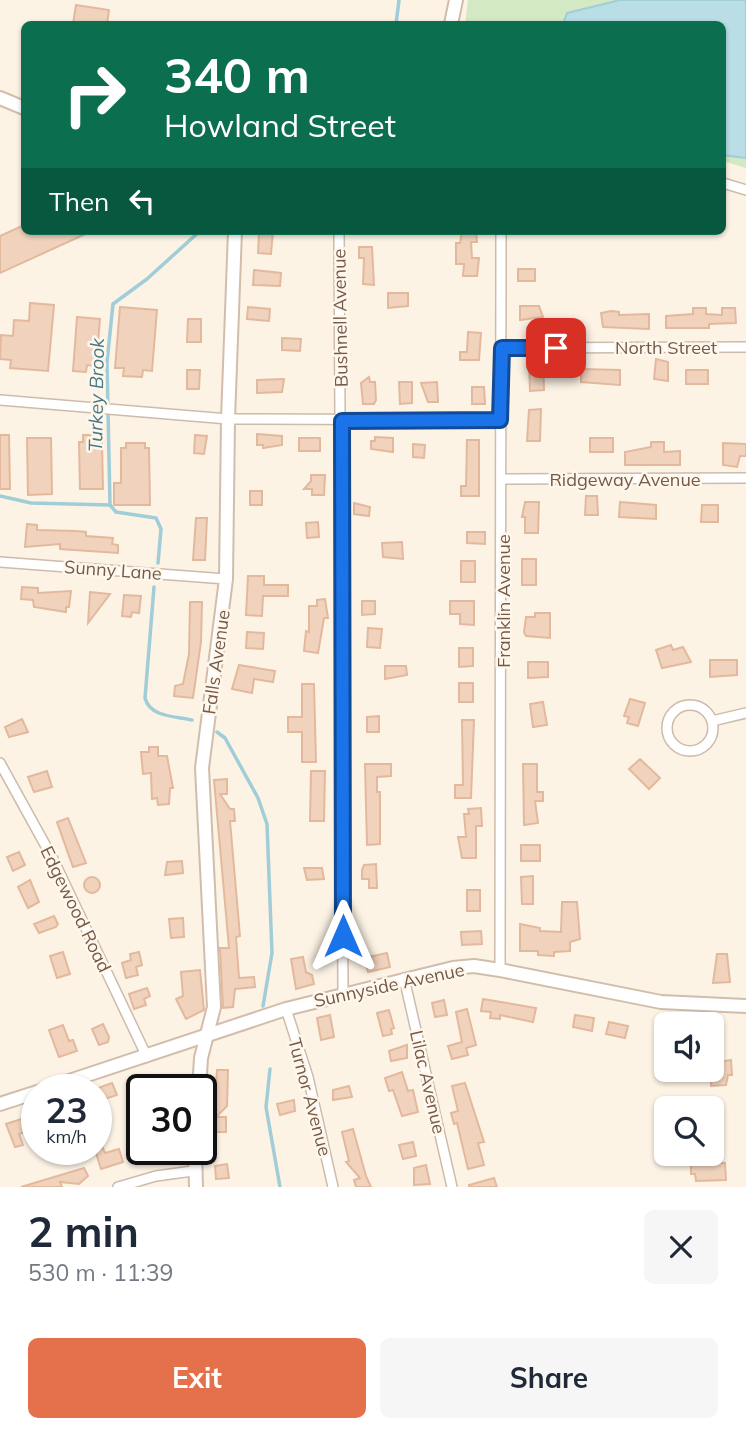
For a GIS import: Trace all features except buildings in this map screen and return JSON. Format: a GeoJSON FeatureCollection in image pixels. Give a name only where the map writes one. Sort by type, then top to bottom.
{"type":"FeatureCollection","features":[{"type":"Feature","properties":{"kind":"main road"},"geometry":{"type":"LineString","coordinates":[[452,21],[456,0]]}},
{"type":"Feature","properties":{"kind":"main road"},"geometry":{"type":"LineString","coordinates":[[0,98],[21,107]]}},
{"type":"Feature","properties":{"kind":"main road","name":"Falls Avenue"},"geometry":{"type":"LineString","coordinates":[[201,1074],[205,1037],[214,1007],[202,768],[226,579],[228,419],[235,235]]}},
{"type":"Feature","properties":{"kind":"main road","name":"Sunnyside Avenue"},"geometry":{"type":"LineString","coordinates":[[93,1074],[343,992],[463,967],[500,970],[662,1002],[746,1006]]}},
{"type":"Feature","properties":{"kind":"main road","name":"Sunnyside Avenue"},"geometry":{"type":"LineString","coordinates":[[0,1104],[21,1097]]}},
{"type":"Feature","properties":{"kind":"main road"},"geometry":{"type":"LineString","coordinates":[[193,1165],[195,1187]]}},
{"type":"Feature","properties":{"kind":"street"},"geometry":{"type":"LineString","coordinates":[[726,184],[746,190]]}},
{"type":"Feature","properties":{"kind":"street","name":"Bushnell Avenue"},"geometry":{"type":"LineString","coordinates":[[340,235],[343,992]]}},
{"type":"Feature","properties":{"kind":"street","name":"Franklin Avenue"},"geometry":{"type":"LineString","coordinates":[[500,970],[503,480],[500,420],[501,235]]}},
{"type":"Feature","properties":{"kind":"street","name":"North Street"},"geometry":{"type":"LineString","coordinates":[[502,348],[746,347]]}},
{"type":"Feature","properties":{"kind":"street"},"geometry":{"type":"LineString","coordinates":[[0,400],[228,419],[500,420]]}},
{"type":"Feature","properties":{"kind":"street","name":"Ridgeway Avenue"},"geometry":{"type":"LineString","coordinates":[[503,480],[746,478]]}},
{"type":"Feature","properties":{"kind":"street","name":"Sunny Lane"},"geometry":{"type":"LineString","coordinates":[[0,562],[226,579]]}},
{"type":"Feature","properties":{"kind":"street"},"geometry":{"type":"LineString","coordinates":[[685,706],[704,710],[712,721],[712,735],[697,750],[682,750],[668,734],[673,713],[685,706]]}},
{"type":"Feature","properties":{"kind":"street"},"geometry":{"type":"LineString","coordinates":[[712,721],[746,713]]}},
{"type":"Feature","properties":{"kind":"street","name":"Edgewood Road"},"geometry":{"type":"LineString","coordinates":[[0,763],[53,859],[147,1057]]}},
{"type":"Feature","properties":{"kind":"street","name":"Lilac Avenue"},"geometry":{"type":"LineString","coordinates":[[404,978],[452,1187]]}},
{"type":"Feature","properties":{"kind":"street","name":"Turnor Avenue"},"geometry":{"type":"LineString","coordinates":[[285,1009],[308,1077],[333,1187]]}},
{"type":"Feature","properties":{"kind":"street"},"geometry":{"type":"LineString","coordinates":[[118,1187],[156,1176],[193,1171]]}},
{"type":"Feature","properties":{"kind":"green space"},"geometry":{"type":"Polygon","coordinates":[[[468,0],[746,0],[746,168],[726,162],[726,21],[465,21],[468,0]]]}},
{"type":"Feature","properties":{"kind":"water"},"geometry":{"type":"Polygon","coordinates":[[[620,0],[746,0],[746,158],[726,155],[726,21],[564,21],[567,13],[620,0]]]}},
{"type":"Feature","properties":{"kind":"waterway","name":"Turkey Brook"},"geometry":{"type":"LineString","coordinates":[[396,21],[399,0]]}},
{"type":"Feature","properties":{"kind":"waterway","name":"Turkey Brook"},"geometry":{"type":"LineString","coordinates":[[158,563],[161,529],[156,518],[116,512],[110,505],[107,362],[113,304],[147,279],[196,235]]}},
{"type":"Feature","properties":{"kind":"waterway"},"geometry":{"type":"LineString","coordinates":[[0,496],[31,503],[110,505]]}},
{"type":"Feature","properties":{"kind":"waterway","name":"Turkey Brook"},"geometry":{"type":"LineString","coordinates":[[154,587],[145,698],[157,712],[192,720]]}},
{"type":"Feature","properties":{"kind":"waterway","name":"Turkey Brook"},"geometry":{"type":"LineString","coordinates":[[217,732],[225,738],[258,798],[267,824],[272,953],[263,1006]]}},
{"type":"Feature","properties":{"kind":"waterway","name":"Turkey Brook"},"geometry":{"type":"LineString","coordinates":[[270,1069],[266,1107],[280,1187]]}},
{"type":"Feature","properties":{"kind":"route"},"geometry":{"type":"LineString","coordinates":[[343,936],[340,532],[342,421],[500,420],[502,348],[556,348]]}}]}
